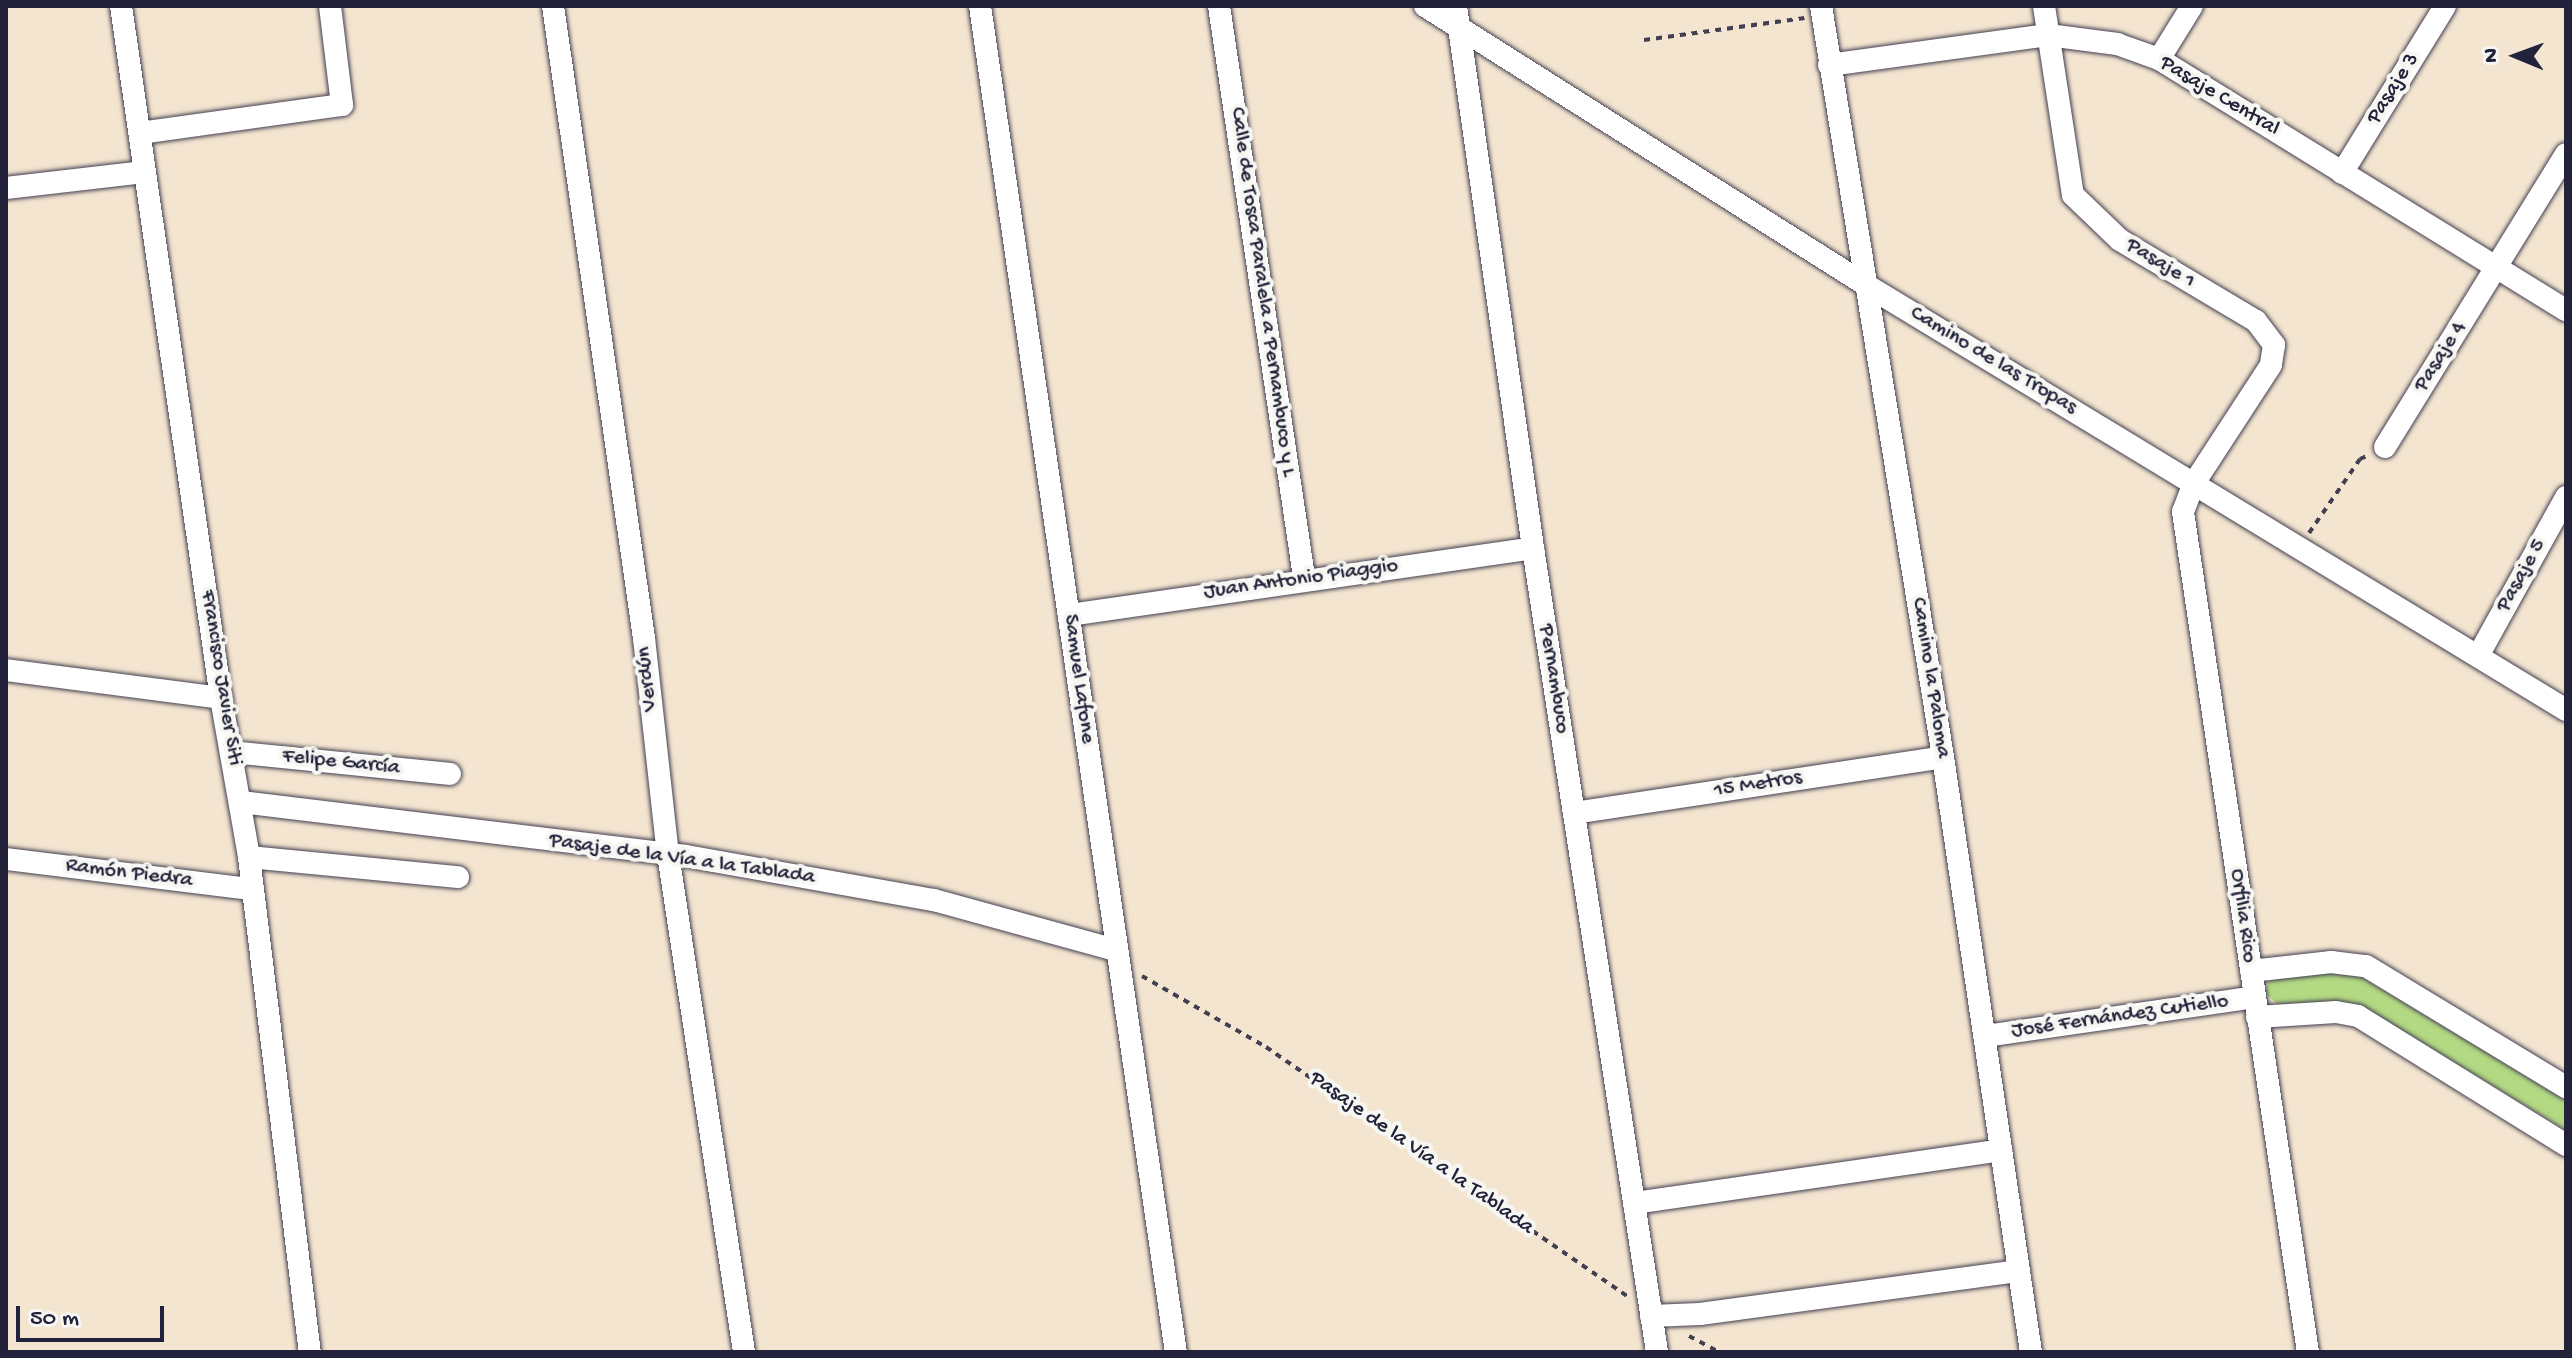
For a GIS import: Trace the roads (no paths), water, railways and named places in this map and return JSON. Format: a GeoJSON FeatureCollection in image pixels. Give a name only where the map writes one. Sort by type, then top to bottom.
{"type":"FeatureCollection","features":[{"type":"Feature","properties":{"kind":"street","name":"Francisco Javier Siti"},"geometry":{"type":"LineString","coordinates":[[121,6],[221,698],[249,857],[310,1352]]}},
{"type":"Feature","properties":{"kind":"street"},"geometry":{"type":"LineString","coordinates":[[140,133],[342,105],[330,6]]}},
{"type":"Feature","properties":{"kind":"street","name":"Verdún"},"geometry":{"type":"LineString","coordinates":[[553,6],[644,638],[668,854],[744,1352]]}},
{"type":"Feature","properties":{"kind":"street","name":"Samuel Lafone"},"geometry":{"type":"LineString","coordinates":[[980,6],[1176,1352]]}},
{"type":"Feature","properties":{"kind":"street","name":"Calle de Tosca Paralela a Pernambuco y L"},"geometry":{"type":"LineString","coordinates":[[1219,6],[1304,577]]}},
{"type":"Feature","properties":{"kind":"street","name":"Camino de las Tropas"},"geometry":{"type":"LineString","coordinates":[[1425,6],[1457,16],[1866,285],[2301,545],[2566,710]]}},
{"type":"Feature","properties":{"kind":"street","name":"Pasaje 1"},"geometry":{"type":"LineString","coordinates":[[2044,6],[2073,195],[2120,240],[2256,321],[2274,345],[2271,365],[2194,483]]}},
{"type":"Feature","properties":{"kind":"street"},"geometry":{"type":"LineString","coordinates":[[2159,59],[2192,6]]}},
{"type":"Feature","properties":{"kind":"street","name":"Pasaje 3"},"geometry":{"type":"LineString","coordinates":[[2342,173],[2445,6]]}},
{"type":"Feature","properties":{"kind":"street","name":"Camino la Paloma"},"geometry":{"type":"LineString","coordinates":[[1821,11],[1943,757],[2031,1352]]}},
{"type":"Feature","properties":{"kind":"street","name":"Pernambuco"},"geometry":{"type":"LineString","coordinates":[[1457,16],[1533,548],[1657,1352]]}},
{"type":"Feature","properties":{"kind":"street","name":"Pasaje Central"},"geometry":{"type":"LineString","coordinates":[[1829,65],[2048,35],[2090,37],[2159,59],[2566,310]]}},
{"type":"Feature","properties":{"kind":"street","name":"Pasaje 4"},"geometry":{"type":"LineString","coordinates":[[2385,447],[2566,154]]}},
{"type":"Feature","properties":{"kind":"street"},"geometry":{"type":"LineString","coordinates":[[6,188],[144,172]]}},
{"type":"Feature","properties":{"kind":"street","name":"Orfilia Rico"},"geometry":{"type":"LineString","coordinates":[[2194,483],[2183,512],[2308,1352]]}},
{"type":"Feature","properties":{"kind":"street","name":"Pasaje 5"},"geometry":{"type":"LineString","coordinates":[[2478,656],[2566,497]]}},
{"type":"Feature","properties":{"kind":"street","name":"Juan Antonio Piaggio"},"geometry":{"type":"LineString","coordinates":[[1069,615],[1304,577],[1533,548]]}},
{"type":"Feature","properties":{"kind":"street"},"geometry":{"type":"LineString","coordinates":[[6,670],[221,698]]}},
{"type":"Feature","properties":{"kind":"street","name":"Felipe García"},"geometry":{"type":"LineString","coordinates":[[231,752],[450,774]]}},
{"type":"Feature","properties":{"kind":"street","name":"15 Metros"},"geometry":{"type":"LineString","coordinates":[[1574,813],[1943,757]]}},
{"type":"Feature","properties":{"kind":"street","name":"Pasaje de la Vía a la Tablada"},"geometry":{"type":"LineString","coordinates":[[241,802],[668,854],[934,900],[1117,956]]}},
{"type":"Feature","properties":{"kind":"street"},"geometry":{"type":"LineString","coordinates":[[249,857],[458,877]]}},
{"type":"Feature","properties":{"kind":"street","name":"Ramón Piedra"},"geometry":{"type":"LineString","coordinates":[[6,859],[252,889]]}},
{"type":"Feature","properties":{"kind":"street","name":"José Fernández Cutiello"},"geometry":{"type":"LineString","coordinates":[[2251,971],[2331,962],[2366,966],[2566,1087]]}},
{"type":"Feature","properties":{"kind":"street","name":"José Fernández Cutiello"},"geometry":{"type":"LineString","coordinates":[[1985,1036],[2256,1007],[2358,1016],[2566,1145]]}},
{"type":"Feature","properties":{"kind":"street"},"geometry":{"type":"LineString","coordinates":[[1634,1203],[2001,1150]]}},
{"type":"Feature","properties":{"kind":"street"},"geometry":{"type":"LineString","coordinates":[[1651,1316],[1700,1314],[2019,1271]]}}]}
